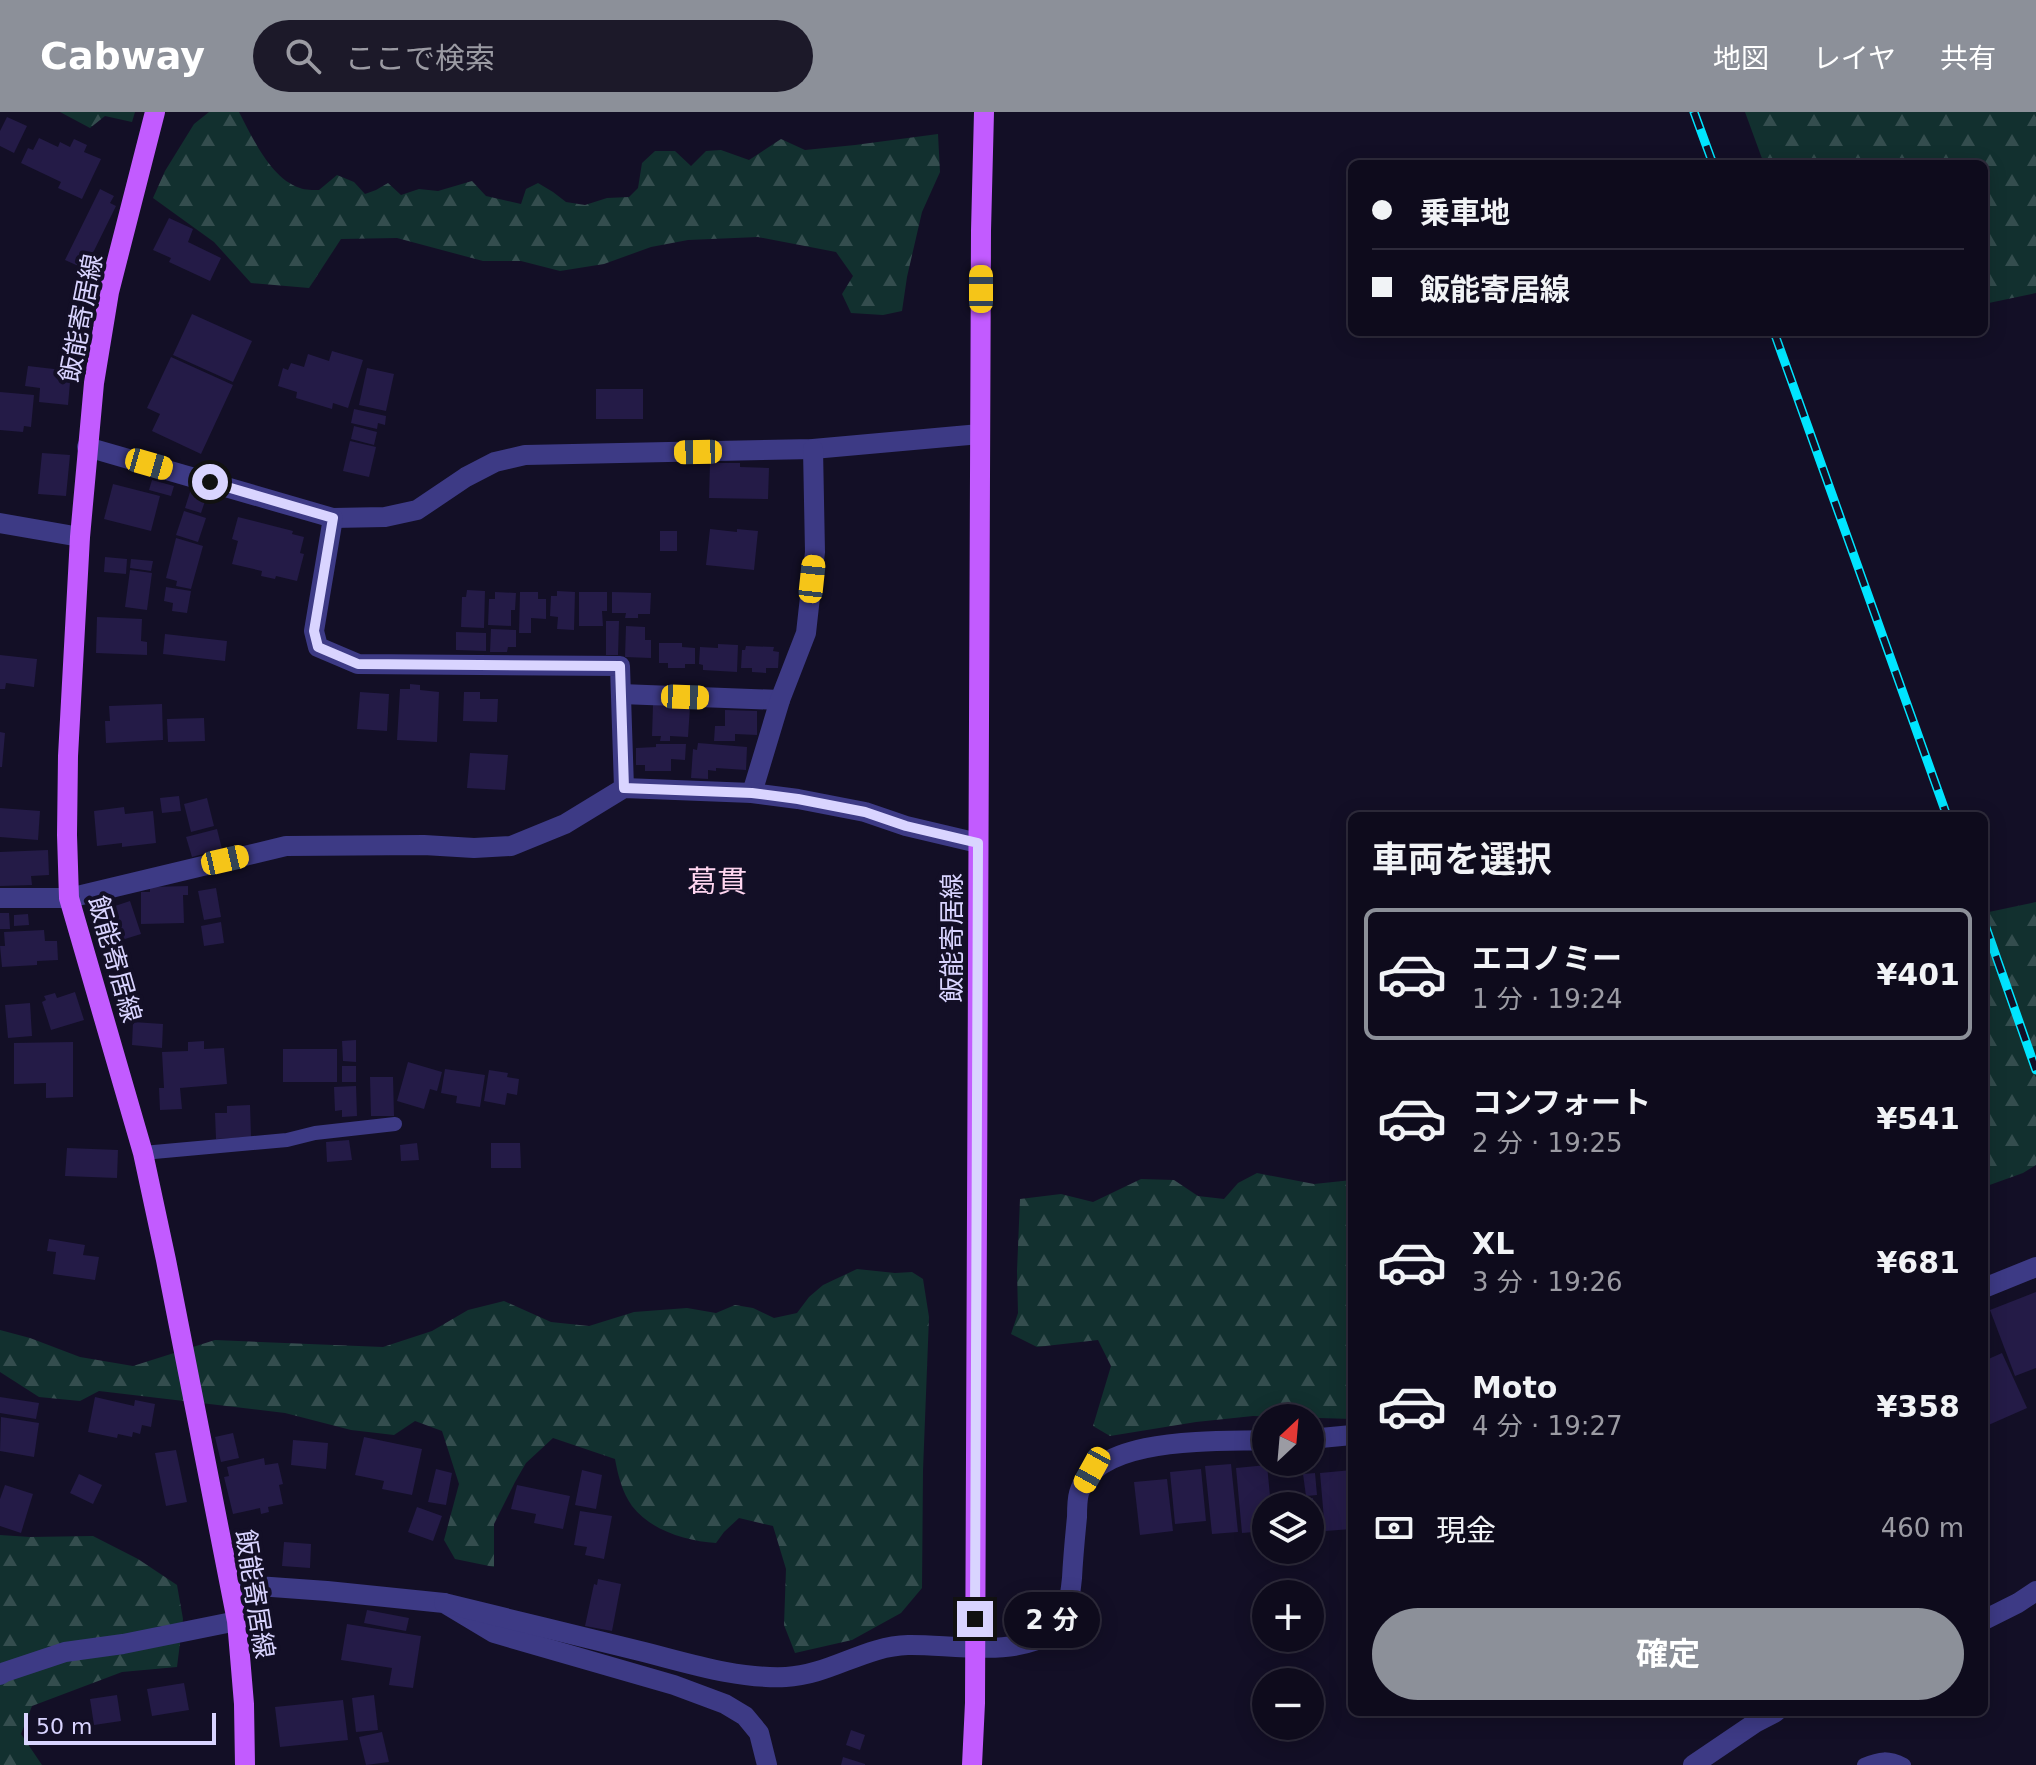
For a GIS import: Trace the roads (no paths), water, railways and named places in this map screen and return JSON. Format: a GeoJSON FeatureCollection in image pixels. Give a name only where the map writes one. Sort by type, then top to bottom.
{"type":"FeatureCollection","features":[{"type":"Feature","properties":{"kind":"main road","name":"飯能寄居線"},"geometry":{"type":"LineString","coordinates":[[155,112],[109,292],[87,447],[68,756],[69,898],[143,1153],[231,1584],[244,1704],[245,1765]]}},
{"type":"Feature","properties":{"kind":"main road","name":"飯能寄居線"},"geometry":{"type":"LineString","coordinates":[[972,1765],[984,112]]}},
{"type":"Feature","properties":{"kind":"street"},"geometry":{"type":"LineString","coordinates":[[87,447],[333,518],[385,517],[417,510],[466,477],[495,462],[525,455],[813,449],[980,434]]}},
{"type":"Feature","properties":{"kind":"street"},"geometry":{"type":"LineString","coordinates":[[752,793],[780,700],[806,633],[815,552],[813,449]]}},
{"type":"Feature","properties":{"kind":"street"},"geometry":{"type":"LineString","coordinates":[[333,518],[314,631],[318,647],[358,664],[620,666],[624,788]]}},
{"type":"Feature","properties":{"kind":"street"},"geometry":{"type":"LineString","coordinates":[[0,523],[80,537]]}},
{"type":"Feature","properties":{"kind":"street"},"geometry":{"type":"LineString","coordinates":[[621,694],[780,700]]}},
{"type":"Feature","properties":{"kind":"street"},"geometry":{"type":"LineString","coordinates":[[0,898],[69,898],[286,846],[511,846],[565,824],[624,788],[752,793],[865,812],[906,826],[978,843]]}},
{"type":"Feature","properties":{"kind":"street"},"geometry":{"type":"LineString","coordinates":[[1988,1286],[2036,1267]]}},
{"type":"Feature","properties":{"kind":"street"},"geometry":{"type":"LineString","coordinates":[[1324,1438],[1348,1435]]}},
{"type":"Feature","properties":{"kind":"street"},"geometry":{"type":"LineString","coordinates":[[231,1584],[444,1603],[707,1668],[757,1677],[801,1676],[888,1647],[975,1648],[1037,1641],[1063,1620],[1070,1599],[1079,1493],[1092,1470],[1131,1451],[1180,1444],[1252,1441]]}},
{"type":"Feature","properties":{"kind":"street"},"geometry":{"type":"LineString","coordinates":[[1988,1618],[2036,1591]]}},
{"type":"Feature","properties":{"kind":"street"},"geometry":{"type":"LineString","coordinates":[[444,1603],[494,1633],[674,1685],[725,1704],[745,1716],[759,1733],[767,1765]]}},
{"type":"Feature","properties":{"kind":"street"},"geometry":{"type":"LineString","coordinates":[[0,1675],[65,1652],[123,1644],[237,1621]]}},
{"type":"Feature","properties":{"kind":"street"},"geometry":{"type":"LineString","coordinates":[[1693,1765],[1768,1716]]}},
{"type":"Feature","properties":{"kind":"lane"},"geometry":{"type":"LineString","coordinates":[[143,1153],[287,1140],[315,1133],[395,1124]]}},
{"type":"Feature","properties":{"kind":"lane"},"geometry":{"type":"LineString","coordinates":[[1864,1765],[1879,1758],[1904,1765]]}},
{"type":"Feature","properties":{"kind":"railway"},"geometry":{"type":"LineString","coordinates":[[1694,112],[1712,160]]}},
{"type":"Feature","properties":{"kind":"railway"},"geometry":{"type":"LineString","coordinates":[[1775,336],[1946,812]]}},
{"type":"Feature","properties":{"kind":"railway"},"geometry":{"type":"LineString","coordinates":[[1988,933],[2036,1070]]}},
{"type":"Feature","properties":{"kind":"district","name":"葛貫"},"geometry":{"type":"Point","coordinates":[717,881]}}]}
